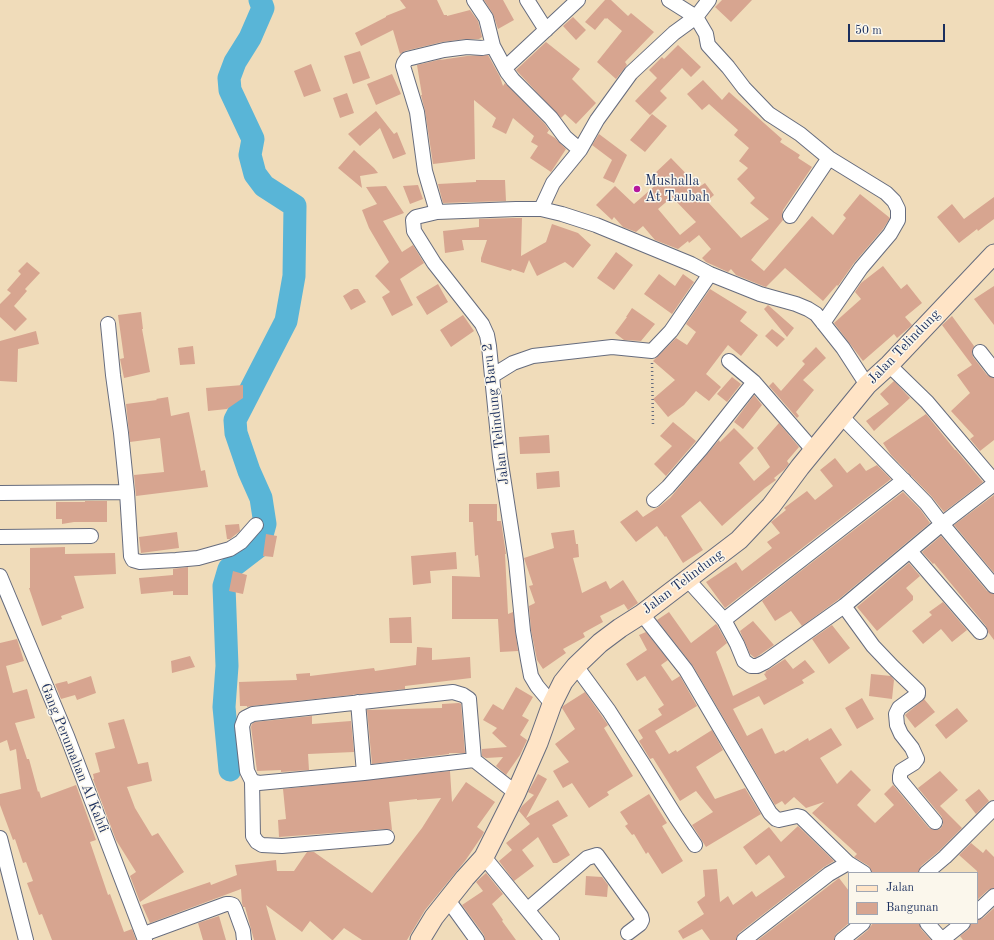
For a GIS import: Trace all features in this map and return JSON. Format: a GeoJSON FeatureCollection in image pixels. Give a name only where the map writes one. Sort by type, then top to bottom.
{"type":"FeatureCollection","features":[{"type":"Feature","properties":{"kind":"main road","name":"Jalan Telindung"},"geometry":{"type":"LineString","coordinates":[[420,940],[434,917],[484,857],[516,793],[538,743],[552,704],[564,682],[576,666],[600,643],[642,614],[738,540],[771,506],[813,450],[867,385],[889,365],[994,254]]}},
{"type":"Feature","properties":{"kind":"street"},"geometry":{"type":"LineString","coordinates":[[474,0],[486,18],[493,46],[513,80],[551,118],[565,137],[580,150]]}},
{"type":"Feature","properties":{"kind":"street"},"geometry":{"type":"LineString","coordinates":[[527,0],[546,30]]}},
{"type":"Feature","properties":{"kind":"street"},"geometry":{"type":"LineString","coordinates":[[505,68],[578,0]]}},
{"type":"Feature","properties":{"kind":"street"},"geometry":{"type":"LineString","coordinates":[[669,0],[696,17],[706,34],[708,45],[728,67],[744,88],[769,114],[800,134],[830,158],[886,193],[894,201],[898,214],[898,220],[890,234],[861,268],[823,323]]}},
{"type":"Feature","properties":{"kind":"street"},"geometry":{"type":"LineString","coordinates":[[541,209],[553,183],[580,150],[597,120],[631,72],[674,33],[696,17],[709,0]]}},
{"type":"Feature","properties":{"kind":"street"},"geometry":{"type":"LineString","coordinates":[[437,212],[425,171],[417,112],[403,66],[404,63],[407,59],[444,50],[493,46]]}},
{"type":"Feature","properties":{"kind":"street"},"geometry":{"type":"LineString","coordinates":[[790,216],[830,158]]}},
{"type":"Feature","properties":{"kind":"street","name":"Jalan Telindung Baru 2"},"geometry":{"type":"LineString","coordinates":[[552,704],[537,686],[532,676],[528,660],[523,631],[516,561],[500,457],[489,346],[482,324],[434,263],[414,231],[413,220],[416,216],[437,212],[541,209],[562,214],[596,226],[691,264],[710,274],[760,294],[808,309],[816,314],[844,348],[867,385]]}},
{"type":"Feature","properties":{"kind":"street"},"geometry":{"type":"LineString","coordinates":[[492,376],[513,363],[533,356],[612,347],[652,351],[671,331],[710,274]]}},
{"type":"Feature","properties":{"kind":"street"},"geometry":{"type":"LineString","coordinates":[[108,324],[127,492],[131,556],[133,560],[140,562],[198,558],[230,549],[241,542],[256,525]]}},
{"type":"Feature","properties":{"kind":"street"},"geometry":{"type":"LineString","coordinates":[[980,352],[994,370]]}},
{"type":"Feature","properties":{"kind":"street"},"geometry":{"type":"LineString","coordinates":[[729,361],[754,382],[813,450]]}},
{"type":"Feature","properties":{"kind":"street"},"geometry":{"type":"LineString","coordinates":[[889,365],[927,402],[994,481]]}},
{"type":"Feature","properties":{"kind":"street"},"geometry":{"type":"LineString","coordinates":[[654,500],[668,487],[701,449],[754,382]]}},
{"type":"Feature","properties":{"kind":"street"},"geometry":{"type":"LineString","coordinates":[[841,416],[926,503],[994,586]]}},
{"type":"Feature","properties":{"kind":"street"},"geometry":{"type":"LineString","coordinates":[[724,620],[904,480]]}},
{"type":"Feature","properties":{"kind":"street"},"geometry":{"type":"LineString","coordinates":[[687,579],[724,620],[744,661],[751,666],[757,666],[765,662],[844,606],[942,524],[994,484]]}},
{"type":"Feature","properties":{"kind":"street"},"geometry":{"type":"LineString","coordinates":[[0,493],[127,492]]}},
{"type":"Feature","properties":{"kind":"street"},"geometry":{"type":"LineString","coordinates":[[0,537],[91,536]]}},
{"type":"Feature","properties":{"kind":"street"},"geometry":{"type":"LineString","coordinates":[[910,551],[980,632]]}},
{"type":"Feature","properties":{"kind":"street","name":"Gang Perumahan Al Kahfi"},"geometry":{"type":"LineString","coordinates":[[0,576],[67,736],[145,937]]}},
{"type":"Feature","properties":{"kind":"street"},"geometry":{"type":"LineString","coordinates":[[844,606],[873,646],[918,691],[918,694],[899,708],[896,714],[897,725],[901,734],[912,748],[917,759],[914,763],[901,771],[900,780],[936,822]]}},
{"type":"Feature","properties":{"kind":"street"},"geometry":{"type":"LineString","coordinates":[[642,614],[686,670],[770,813],[779,820],[797,816],[801,817],[848,863],[862,872]]}},
{"type":"Feature","properties":{"kind":"street"},"geometry":{"type":"LineString","coordinates":[[576,666],[609,711],[695,845]]}},
{"type":"Feature","properties":{"kind":"street"},"geometry":{"type":"LineString","coordinates":[[387,837],[282,846],[262,845],[257,842],[253,836],[252,781],[247,771],[242,726],[245,718],[253,714],[452,692],[463,695],[469,699],[474,760]]}},
{"type":"Feature","properties":{"kind":"street"},"geometry":{"type":"LineString","coordinates":[[358,702],[364,773]]}},
{"type":"Feature","properties":{"kind":"street"},"geometry":{"type":"LineString","coordinates":[[252,781],[259,783],[364,773],[474,760],[516,793]]}},
{"type":"Feature","properties":{"kind":"street"},"geometry":{"type":"LineString","coordinates":[[927,872],[945,857],[994,808]]}},
{"type":"Feature","properties":{"kind":"street"},"geometry":{"type":"LineString","coordinates":[[0,838],[26,940]]}},
{"type":"Feature","properties":{"kind":"street"},"geometry":{"type":"LineString","coordinates":[[528,909],[587,858],[597,855],[641,916],[642,920],[640,924],[626,938]]}},
{"type":"Feature","properties":{"kind":"street"},"geometry":{"type":"LineString","coordinates":[[484,857],[552,940]]}},
{"type":"Feature","properties":{"kind":"street"},"geometry":{"type":"LineString","coordinates":[[744,940],[829,874],[848,863]]}},
{"type":"Feature","properties":{"kind":"street"},"geometry":{"type":"LineString","coordinates":[[978,911],[994,896]]}},
{"type":"Feature","properties":{"kind":"street"},"geometry":{"type":"LineString","coordinates":[[448,900],[477,940]]}},
{"type":"Feature","properties":{"kind":"street"},"geometry":{"type":"LineString","coordinates":[[145,937],[226,904],[230,904],[233,905],[235,909],[243,931],[244,940]]}},
{"type":"Feature","properties":{"kind":"street"},"geometry":{"type":"LineString","coordinates":[[842,940],[862,924]]}},
{"type":"Feature","properties":{"kind":"street"},"geometry":{"type":"LineString","coordinates":[[928,924],[942,940],[962,924]]}},
{"type":"Feature","properties":{"kind":"path"},"geometry":{"type":"LineString","coordinates":[[652,351],[653,426]]}},
{"type":"Feature","properties":{"kind":"building"},"geometry":{"type":"Polygon","coordinates":[[[400,0],[437,0],[444,15],[447,16],[470,10],[478,21],[482,37],[479,39],[442,42],[405,51],[400,54],[393,30],[361,46],[355,33],[386,16],[406,8],[400,0]]]}},
{"type":"Feature","properties":{"kind":"building"},"geometry":{"type":"Polygon","coordinates":[[[484,0],[503,0],[514,20],[498,29],[493,14],[484,0]]]}},
{"type":"Feature","properties":{"kind":"building"},"geometry":{"type":"Polygon","coordinates":[[[605,0],[611,0],[628,16],[631,13],[654,32],[625,62],[627,65],[616,79],[597,62],[622,31],[607,18],[605,18],[595,30],[585,22],[605,0]]]}},
{"type":"Feature","properties":{"kind":"building"},"geometry":{"type":"Polygon","coordinates":[[[722,0],[752,0],[731,22],[715,7],[722,0]]]}},
{"type":"Feature","properties":{"kind":"building"},"geometry":{"type":"Polygon","coordinates":[[[573,17],[586,30],[576,40],[563,26],[573,17]]]}},
{"type":"Feature","properties":{"kind":"building"},"geometry":{"type":"Polygon","coordinates":[[[546,42],[580,69],[572,79],[596,103],[576,124],[565,114],[561,118],[516,70],[546,42]]]}},
{"type":"Feature","properties":{"kind":"building"},"geometry":{"type":"Polygon","coordinates":[[[678,45],[701,67],[691,77],[682,68],[660,91],[667,98],[650,115],[635,101],[657,78],[649,70],[662,57],[664,59],[678,45]]]}},
{"type":"Feature","properties":{"kind":"building"},"geometry":{"type":"Polygon","coordinates":[[[360,51],[370,78],[353,84],[344,56],[360,51]]]}},
{"type":"Feature","properties":{"kind":"building"},"geometry":{"type":"Polygon","coordinates":[[[488,55],[500,77],[503,86],[505,83],[545,124],[549,130],[547,133],[555,138],[566,149],[551,172],[530,158],[538,146],[531,142],[534,136],[513,118],[506,134],[492,127],[496,118],[474,100],[475,159],[433,164],[417,65],[442,59],[440,60],[488,55]]]}},
{"type":"Feature","properties":{"kind":"building"},"geometry":{"type":"Polygon","coordinates":[[[311,64],[321,91],[304,97],[294,71],[311,64]]]}},
{"type":"Feature","properties":{"kind":"building"},"geometry":{"type":"Polygon","coordinates":[[[392,74],[401,94],[376,105],[367,84],[392,74]]]}},
{"type":"Feature","properties":{"kind":"building"},"geometry":{"type":"Polygon","coordinates":[[[703,80],[722,100],[729,92],[782,139],[780,142],[800,155],[798,158],[812,167],[783,210],[783,220],[751,260],[764,271],[812,216],[833,235],[846,218],[843,215],[860,194],[890,218],[883,229],[854,263],[838,286],[837,285],[823,301],[785,268],[766,287],[763,286],[736,275],[731,269],[728,272],[706,262],[702,258],[711,249],[699,235],[678,249],[655,240],[643,226],[636,232],[623,227],[614,217],[612,220],[596,205],[615,186],[634,204],[658,183],[652,176],[671,158],[699,187],[705,183],[714,195],[707,201],[741,238],[769,219],[750,203],[755,198],[737,179],[748,168],[739,161],[749,148],[734,135],[738,130],[709,104],[702,110],[687,94],[703,80]],[[672,197],[658,209],[680,235],[696,222],[672,197]]]}},
{"type":"Feature","properties":{"kind":"building"},"geometry":{"type":"Polygon","coordinates":[[[347,93],[354,113],[340,118],[333,98],[347,93]]]}},
{"type":"Feature","properties":{"kind":"building"},"geometry":{"type":"Polygon","coordinates":[[[376,111],[394,134],[397,132],[406,154],[393,159],[380,128],[360,146],[348,134],[376,111]]]}},
{"type":"Feature","properties":{"kind":"building"},"geometry":{"type":"Polygon","coordinates":[[[652,114],[667,126],[645,152],[630,140],[652,114]]]}},
{"type":"Feature","properties":{"kind":"building"},"geometry":{"type":"Polygon","coordinates":[[[599,134],[627,155],[614,183],[603,178],[612,160],[592,145],[599,134]]]}},
{"type":"Feature","properties":{"kind":"building"},"geometry":{"type":"Polygon","coordinates":[[[354,150],[378,173],[360,176],[362,188],[338,168],[354,150]]]}},
{"type":"Feature","properties":{"kind":"building"},"geometry":{"type":"Polygon","coordinates":[[[476,180],[505,180],[506,201],[443,203],[438,184],[476,182],[476,180]]]}},
{"type":"Feature","properties":{"kind":"building"},"geometry":{"type":"Polygon","coordinates":[[[418,185],[423,199],[410,204],[403,186],[418,185]]]}},
{"type":"Feature","properties":{"kind":"building"},"geometry":{"type":"Polygon","coordinates":[[[386,186],[404,213],[383,221],[402,252],[413,245],[424,263],[400,279],[413,305],[392,316],[382,297],[390,292],[375,276],[389,262],[369,228],[362,210],[377,204],[366,187],[386,186]]]}},
{"type":"Feature","properties":{"kind":"building"},"geometry":{"type":"Polygon","coordinates":[[[994,197],[994,219],[978,231],[977,229],[959,243],[937,217],[952,204],[964,219],[994,197]]]}},
{"type":"Feature","properties":{"kind":"building"},"geometry":{"type":"Polygon","coordinates":[[[522,218],[521,256],[546,242],[552,224],[578,233],[591,245],[573,268],[565,262],[537,276],[529,260],[524,273],[512,269],[511,271],[481,262],[487,240],[462,240],[464,250],[445,253],[443,231],[479,227],[479,219],[522,218]]]}},
{"type":"Feature","properties":{"kind":"building"},"geometry":{"type":"Polygon","coordinates":[[[616,252],[633,265],[614,290],[597,278],[616,252]]]}},
{"type":"Feature","properties":{"kind":"building"},"geometry":{"type":"Polygon","coordinates":[[[27,262],[40,273],[25,289],[27,291],[14,306],[27,319],[15,331],[0,317],[0,304],[11,293],[7,290],[21,274],[18,271],[27,262]]]}},
{"type":"Feature","properties":{"kind":"building"},"geometry":{"type":"Polygon","coordinates":[[[883,266],[901,289],[907,284],[922,303],[905,317],[912,325],[910,327],[897,338],[894,334],[863,361],[834,323],[861,299],[855,292],[861,283],[883,266]]]}},
{"type":"Feature","properties":{"kind":"building"},"geometry":{"type":"Polygon","coordinates":[[[659,274],[675,286],[683,274],[694,282],[672,314],[644,294],[659,274]]]}},
{"type":"Feature","properties":{"kind":"building"},"geometry":{"type":"Polygon","coordinates":[[[438,284],[448,302],[427,315],[416,297],[438,284]]]}},
{"type":"Feature","properties":{"kind":"building"},"geometry":{"type":"Polygon","coordinates":[[[994,286],[994,325],[974,299],[994,286]]]}},
{"type":"Feature","properties":{"kind":"building"},"geometry":{"type":"Polygon","coordinates":[[[354,289],[358,289],[366,302],[351,310],[343,296],[354,289]]]}},
{"type":"Feature","properties":{"kind":"building"},"geometry":{"type":"Polygon","coordinates":[[[710,289],[747,312],[740,321],[758,335],[741,356],[728,345],[706,374],[721,387],[709,401],[696,391],[684,405],[668,417],[653,399],[675,380],[653,361],[676,338],[687,345],[696,332],[686,324],[710,289]]]}},
{"type":"Feature","properties":{"kind":"building"},"geometry":{"type":"Polygon","coordinates":[[[768,305],[794,328],[787,337],[764,309],[768,305]]]}},
{"type":"Feature","properties":{"kind":"building"},"geometry":{"type":"Polygon","coordinates":[[[632,308],[655,324],[641,341],[624,340],[615,333],[632,308]]]}},
{"type":"Feature","properties":{"kind":"building"},"geometry":{"type":"Polygon","coordinates":[[[141,312],[142,329],[150,372],[124,378],[120,359],[124,358],[118,315],[141,312]]]}},
{"type":"Feature","properties":{"kind":"building"},"geometry":{"type":"Polygon","coordinates":[[[463,315],[474,331],[451,347],[440,330],[463,315]]]}},
{"type":"Feature","properties":{"kind":"building"},"geometry":{"type":"Polygon","coordinates":[[[952,316],[974,346],[972,353],[973,357],[987,375],[994,378],[994,440],[980,451],[970,439],[974,436],[951,411],[970,393],[957,375],[972,365],[942,325],[952,316]]]}},
{"type":"Feature","properties":{"kind":"building"},"geometry":{"type":"Polygon","coordinates":[[[772,329],[785,339],[777,347],[765,336],[772,329]]]}},
{"type":"Feature","properties":{"kind":"building"},"geometry":{"type":"Polygon","coordinates":[[[36,331],[39,344],[18,349],[17,382],[0,381],[0,341],[36,331]]]}},
{"type":"Feature","properties":{"kind":"building"},"geometry":{"type":"Polygon","coordinates":[[[193,346],[195,364],[180,365],[178,348],[193,346]]]}},
{"type":"Feature","properties":{"kind":"building"},"geometry":{"type":"Polygon","coordinates":[[[816,347],[826,358],[803,380],[814,390],[796,412],[799,416],[797,418],[769,386],[773,382],[781,391],[805,364],[802,361],[816,347]]]}},
{"type":"Feature","properties":{"kind":"building"},"geometry":{"type":"Polygon","coordinates":[[[732,377],[741,384],[727,402],[717,394],[732,377]]]}},
{"type":"Feature","properties":{"kind":"building"},"geometry":{"type":"Polygon","coordinates":[[[894,381],[910,398],[874,431],[866,421],[889,404],[880,394],[894,381]]]}},
{"type":"Feature","properties":{"kind":"building"},"geometry":{"type":"Polygon","coordinates":[[[243,385],[243,398],[227,409],[208,411],[206,388],[243,385]]]}},
{"type":"Feature","properties":{"kind":"building"},"geometry":{"type":"Polygon","coordinates":[[[754,395],[762,405],[743,429],[734,422],[754,395]]]}},
{"type":"Feature","properties":{"kind":"building"},"geometry":{"type":"Polygon","coordinates":[[[168,397],[171,416],[189,412],[201,471],[205,470],[208,487],[136,496],[134,475],[164,472],[160,438],[130,442],[126,404],[168,397]]]}},
{"type":"Feature","properties":{"kind":"building"},"geometry":{"type":"Polygon","coordinates":[[[926,414],[983,482],[944,512],[932,497],[891,455],[883,443],[926,414]]]}},
{"type":"Feature","properties":{"kind":"building"},"geometry":{"type":"Polygon","coordinates":[[[673,422],[696,441],[666,476],[654,464],[672,446],[660,436],[673,422]]]}},
{"type":"Feature","properties":{"kind":"building"},"geometry":{"type":"Polygon","coordinates":[[[779,423],[799,447],[787,461],[789,464],[774,478],[776,480],[722,526],[700,501],[681,516],[703,550],[683,563],[666,536],[665,537],[657,526],[636,542],[620,522],[637,510],[643,517],[670,498],[719,440],[720,442],[734,428],[754,448],[739,463],[754,481],[770,467],[757,448],[779,423]]]}},
{"type":"Feature","properties":{"kind":"building"},"geometry":{"type":"Polygon","coordinates":[[[549,435],[550,453],[520,454],[519,437],[549,435]]]}},
{"type":"Feature","properties":{"kind":"building"},"geometry":{"type":"Polygon","coordinates":[[[835,458],[847,473],[860,463],[866,471],[877,465],[891,479],[725,608],[706,582],[736,562],[742,571],[772,548],[767,542],[780,533],[771,522],[786,510],[784,508],[807,491],[815,500],[833,486],[820,470],[835,458]]]}},
{"type":"Feature","properties":{"kind":"building"},"geometry":{"type":"Polygon","coordinates":[[[559,471],[560,487],[537,489],[536,473],[559,471]]]}},
{"type":"Feature","properties":{"kind":"building"},"geometry":{"type":"Polygon","coordinates":[[[903,492],[920,509],[930,523],[839,599],[802,626],[791,611],[775,621],[762,601],[903,492]]]}},
{"type":"Feature","properties":{"kind":"building"},"geometry":{"type":"Polygon","coordinates":[[[994,495],[994,573],[954,525],[994,495]]]}},
{"type":"Feature","properties":{"kind":"building"},"geometry":{"type":"Polygon","coordinates":[[[107,501],[107,522],[74,522],[62,524],[62,519],[56,519],[56,502],[107,501]]]}},
{"type":"Feature","properties":{"kind":"building"},"geometry":{"type":"Polygon","coordinates":[[[469,504],[497,504],[497,521],[501,521],[506,554],[508,614],[513,612],[518,651],[500,652],[498,619],[452,619],[452,576],[480,577],[478,555],[475,556],[473,522],[469,522],[469,504]]]}},
{"type":"Feature","properties":{"kind":"building"},"geometry":{"type":"Polygon","coordinates":[[[239,524],[240,531],[230,539],[227,539],[225,525],[239,524]]]}},
{"type":"Feature","properties":{"kind":"building"},"geometry":{"type":"Polygon","coordinates":[[[574,530],[576,544],[578,544],[579,557],[573,558],[582,593],[606,581],[610,589],[623,580],[638,603],[628,610],[624,604],[600,616],[603,622],[583,633],[585,637],[563,649],[566,653],[543,669],[537,660],[531,630],[529,606],[535,603],[529,586],[533,585],[524,558],[554,548],[551,533],[574,530]]]}},
{"type":"Feature","properties":{"kind":"building"},"geometry":{"type":"Polygon","coordinates":[[[177,532],[179,548],[141,553],[139,537],[177,532]]]}},
{"type":"Feature","properties":{"kind":"building"},"geometry":{"type":"Polygon","coordinates":[[[266,534],[277,536],[273,557],[263,556],[266,534]]]}},
{"type":"Feature","properties":{"kind":"building"},"geometry":{"type":"Polygon","coordinates":[[[941,536],[987,591],[994,594],[994,640],[988,632],[986,626],[934,563],[933,564],[922,552],[941,536]]]}},
{"type":"Feature","properties":{"kind":"building"},"geometry":{"type":"Polygon","coordinates":[[[65,547],[65,554],[115,553],[116,574],[74,576],[84,608],[61,616],[62,619],[42,626],[29,588],[30,548],[65,547]]]}},
{"type":"Feature","properties":{"kind":"building"},"geometry":{"type":"Polygon","coordinates":[[[456,552],[457,569],[430,571],[431,583],[413,585],[411,556],[456,552]]]}},
{"type":"Feature","properties":{"kind":"building"},"geometry":{"type":"Polygon","coordinates":[[[909,563],[920,576],[906,588],[913,596],[913,600],[877,631],[857,607],[909,563]]]}},
{"type":"Feature","properties":{"kind":"building"},"geometry":{"type":"Polygon","coordinates":[[[188,567],[188,595],[173,595],[173,591],[141,594],[139,578],[173,575],[173,569],[188,567]]]}},
{"type":"Feature","properties":{"kind":"building"},"geometry":{"type":"Polygon","coordinates":[[[233,571],[247,575],[243,594],[229,591],[233,571]]]}},
{"type":"Feature","properties":{"kind":"building"},"geometry":{"type":"Polygon","coordinates":[[[943,602],[967,630],[952,642],[941,629],[923,644],[912,631],[932,615],[929,612],[943,602]]]}},
{"type":"Feature","properties":{"kind":"building"},"geometry":{"type":"Polygon","coordinates":[[[669,612],[691,643],[716,624],[717,625],[727,643],[716,652],[733,696],[767,679],[764,674],[766,673],[765,672],[785,659],[793,669],[805,660],[815,672],[802,680],[804,683],[764,705],[759,696],[733,709],[747,736],[762,728],[775,754],[784,750],[785,752],[808,738],[809,741],[831,728],[842,745],[820,758],[837,784],[851,770],[871,790],[857,805],[875,823],[894,805],[884,794],[893,785],[929,828],[936,830],[940,829],[943,825],[942,817],[918,788],[940,771],[958,790],[940,806],[962,828],[939,851],[921,866],[918,872],[872,872],[869,866],[854,857],[857,854],[812,813],[824,802],[806,808],[794,797],[785,805],[782,801],[775,805],[693,666],[657,620],[669,612]]]}},
{"type":"Feature","properties":{"kind":"building"},"geometry":{"type":"Polygon","coordinates":[[[411,617],[412,643],[390,643],[389,618],[411,617]]]}},
{"type":"Feature","properties":{"kind":"building"},"geometry":{"type":"Polygon","coordinates":[[[753,621],[774,645],[755,658],[750,654],[740,631],[753,621]]]}},
{"type":"Feature","properties":{"kind":"building"},"geometry":{"type":"Polygon","coordinates":[[[832,625],[850,648],[829,664],[812,639],[832,625]]]}},
{"type":"Feature","properties":{"kind":"building"},"geometry":{"type":"Polygon","coordinates":[[[646,632],[668,660],[661,665],[672,681],[680,676],[697,706],[655,731],[669,754],[676,750],[677,752],[712,730],[723,750],[696,767],[715,799],[745,788],[761,814],[706,847],[692,825],[713,812],[696,791],[680,801],[653,758],[650,759],[639,741],[643,738],[638,730],[662,715],[658,709],[664,705],[645,676],[637,681],[626,664],[647,650],[639,635],[646,632]]]}},
{"type":"Feature","properties":{"kind":"building"},"geometry":{"type":"Polygon","coordinates":[[[17,639],[24,661],[6,666],[13,693],[27,689],[35,718],[15,723],[27,759],[29,759],[38,792],[39,791],[41,798],[76,785],[96,840],[90,842],[108,895],[110,894],[124,932],[132,929],[136,940],[52,940],[42,914],[39,915],[27,883],[33,881],[26,862],[23,863],[15,839],[13,840],[0,805],[0,794],[21,789],[16,749],[10,751],[7,740],[0,743],[0,643],[17,639]]]}},
{"type":"Feature","properties":{"kind":"building"},"geometry":{"type":"Polygon","coordinates":[[[417,647],[432,648],[432,660],[470,657],[471,678],[405,686],[405,689],[247,707],[240,706],[239,682],[297,680],[296,674],[310,673],[310,676],[374,668],[375,671],[416,665],[417,647]]]}},
{"type":"Feature","properties":{"kind":"building"},"geometry":{"type":"Polygon","coordinates":[[[190,656],[195,667],[172,673],[171,661],[190,656]]]}},
{"type":"Feature","properties":{"kind":"building"},"geometry":{"type":"Polygon","coordinates":[[[871,674],[891,676],[894,680],[892,699],[869,696],[871,674]]]}},
{"type":"Feature","properties":{"kind":"building"},"geometry":{"type":"Polygon","coordinates":[[[91,676],[96,693],[77,700],[75,695],[61,699],[55,684],[67,681],[68,684],[91,676]]]}},
{"type":"Feature","properties":{"kind":"building"},"geometry":{"type":"Polygon","coordinates":[[[516,687],[533,697],[522,716],[529,720],[520,735],[527,740],[520,755],[506,775],[496,766],[503,757],[486,758],[482,756],[482,749],[507,747],[492,733],[497,728],[483,720],[493,704],[503,710],[516,687]]]}},
{"type":"Feature","properties":{"kind":"building"},"geometry":{"type":"Polygon","coordinates":[[[585,692],[608,725],[604,728],[633,776],[607,792],[609,795],[589,808],[572,783],[563,788],[553,771],[569,762],[555,744],[575,729],[562,708],[585,692]]]}},
{"type":"Feature","properties":{"kind":"building"},"geometry":{"type":"Polygon","coordinates":[[[862,698],[874,719],[857,729],[845,708],[862,698]]]}},
{"type":"Feature","properties":{"kind":"building"},"geometry":{"type":"Polygon","coordinates":[[[924,699],[935,712],[915,728],[905,715],[924,699]]]}},
{"type":"Feature","properties":{"kind":"building"},"geometry":{"type":"Polygon","coordinates":[[[442,704],[461,704],[465,753],[449,753],[372,764],[367,710],[442,708],[442,704]]]}},
{"type":"Feature","properties":{"kind":"building"},"geometry":{"type":"Polygon","coordinates":[[[957,708],[968,721],[946,739],[935,725],[957,708]]]}},
{"type":"Feature","properties":{"kind":"building"},"geometry":{"type":"Polygon","coordinates":[[[312,716],[312,724],[351,721],[354,752],[308,754],[309,770],[281,772],[281,770],[257,771],[251,727],[252,724],[255,722],[312,716]]]}},
{"type":"Feature","properties":{"kind":"building"},"geometry":{"type":"Polygon","coordinates":[[[124,719],[138,764],[148,762],[152,781],[127,787],[135,808],[152,836],[158,833],[184,872],[140,902],[130,876],[136,872],[116,840],[93,779],[93,774],[100,772],[95,753],[115,748],[108,723],[124,719]]]}},
{"type":"Feature","properties":{"kind":"building"},"geometry":{"type":"Polygon","coordinates":[[[450,771],[452,802],[466,782],[495,802],[477,827],[484,832],[482,836],[465,861],[425,910],[407,940],[362,940],[344,928],[332,940],[310,921],[302,932],[266,905],[276,940],[254,940],[245,907],[243,907],[241,889],[150,923],[142,905],[210,882],[211,885],[237,875],[235,865],[276,860],[277,871],[294,871],[307,852],[314,852],[372,893],[422,828],[441,798],[389,802],[392,830],[386,829],[279,837],[278,820],[286,819],[283,789],[450,771]]]}},
{"type":"Feature","properties":{"kind":"building"},"geometry":{"type":"Polygon","coordinates":[[[538,774],[547,779],[526,818],[558,800],[568,816],[552,825],[570,855],[557,863],[553,863],[538,837],[522,850],[534,866],[514,881],[499,861],[512,850],[506,843],[530,824],[519,811],[522,806],[534,795],[528,792],[538,774]]]}},
{"type":"Feature","properties":{"kind":"building"},"geometry":{"type":"Polygon","coordinates":[[[979,789],[989,801],[976,814],[965,800],[979,789]]]}},
{"type":"Feature","properties":{"kind":"building"},"geometry":{"type":"Polygon","coordinates":[[[649,794],[667,823],[662,826],[683,861],[662,874],[648,852],[646,854],[634,834],[632,835],[625,826],[628,824],[620,812],[649,794]]]}},
{"type":"Feature","properties":{"kind":"building"},"geometry":{"type":"Polygon","coordinates":[[[798,826],[834,861],[824,867],[739,933],[736,940],[710,940],[702,929],[683,939],[678,931],[704,914],[697,902],[705,896],[703,870],[717,869],[720,902],[728,896],[733,905],[752,891],[756,897],[785,877],[769,855],[756,865],[743,847],[769,827],[781,842],[798,826]]]}},
{"type":"Feature","properties":{"kind":"building"},"geometry":{"type":"Polygon","coordinates":[[[971,843],[983,853],[986,849],[994,857],[994,888],[988,890],[978,899],[978,872],[959,855],[971,843]]]}},
{"type":"Feature","properties":{"kind":"building"},"geometry":{"type":"Polygon","coordinates":[[[486,873],[503,894],[492,904],[516,940],[485,940],[484,935],[462,905],[483,891],[476,882],[486,873]]]}},
{"type":"Feature","properties":{"kind":"building"},"geometry":{"type":"Polygon","coordinates":[[[586,876],[602,877],[608,885],[607,897],[585,895],[586,876]]]}},
{"type":"Feature","properties":{"kind":"building"},"geometry":{"type":"Polygon","coordinates":[[[839,878],[848,890],[848,924],[836,934],[834,940],[758,940],[839,878]]]}},
{"type":"Feature","properties":{"kind":"building"},"geometry":{"type":"Polygon","coordinates":[[[994,908],[994,940],[963,940],[960,936],[969,929],[971,924],[978,924],[978,920],[983,918],[994,908]]]}},
{"type":"Feature","properties":{"kind":"building"},"geometry":{"type":"Polygon","coordinates":[[[219,916],[226,940],[203,940],[198,923],[219,916]]]}},
{"type":"Feature","properties":{"kind":"building"},"geometry":{"type":"Polygon","coordinates":[[[872,924],[919,924],[921,929],[931,940],[856,940],[868,930],[872,924]]]}},
{"type":"Feature","properties":{"kind":"waterway"},"geometry":{"type":"LineString","coordinates":[[230,770],[224,707],[227,666],[224,586],[229,569],[259,546],[265,524],[261,498],[249,471],[236,433],[235,420],[286,321],[294,276],[295,206],[264,186],[255,174],[250,155],[253,139],[230,90],[229,78],[235,62],[250,38],[263,8],[260,0]]}},
{"type":"Feature","properties":{"kind":"place","name":"Mushalla At Taubah"},"geometry":{"type":"Point","coordinates":[637,189]}}]}
